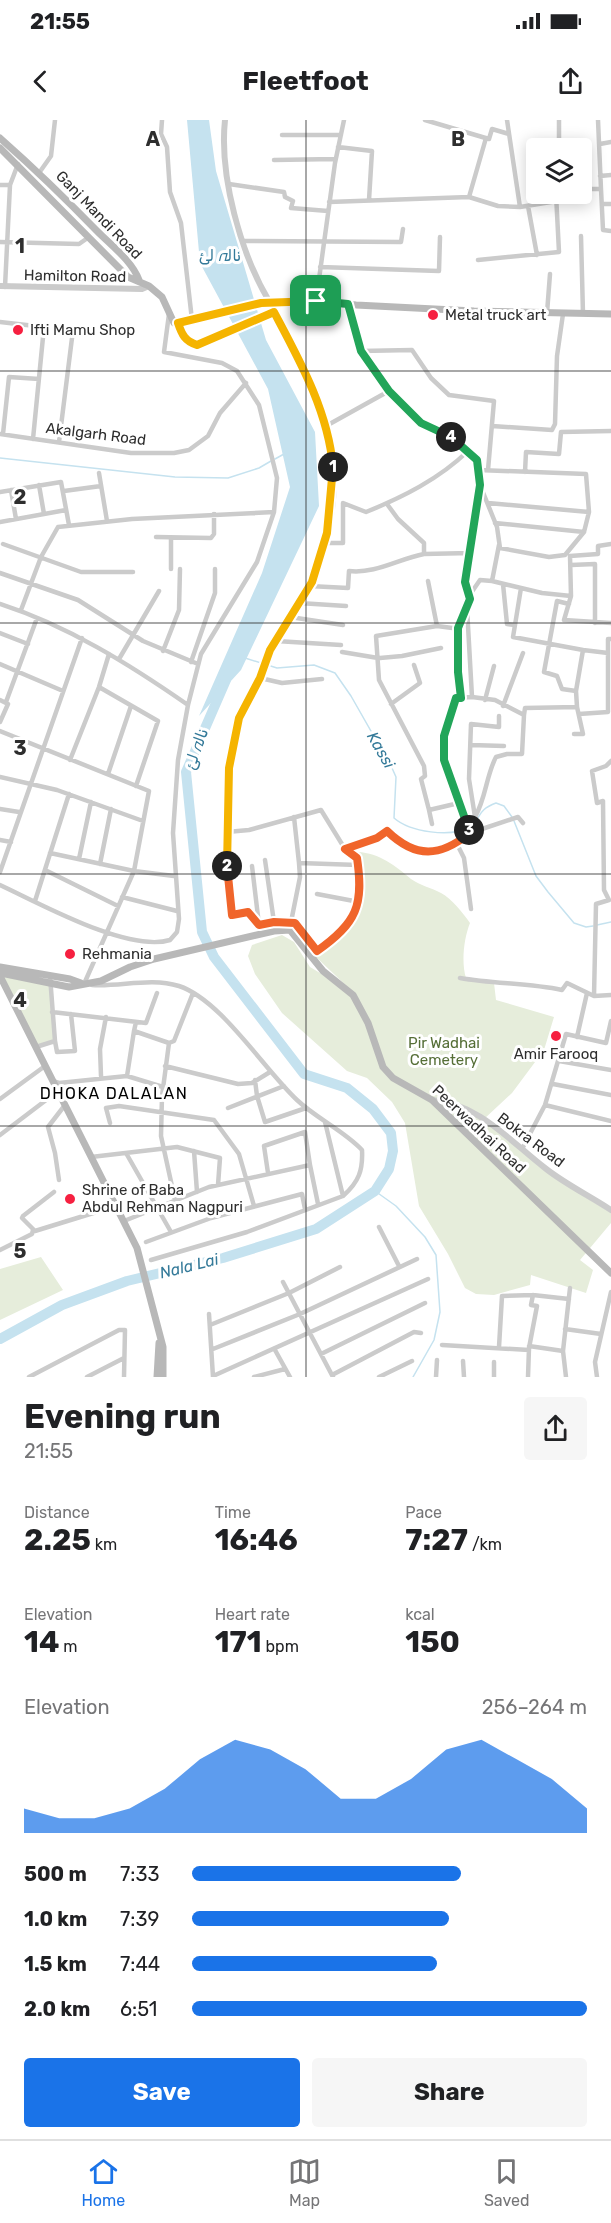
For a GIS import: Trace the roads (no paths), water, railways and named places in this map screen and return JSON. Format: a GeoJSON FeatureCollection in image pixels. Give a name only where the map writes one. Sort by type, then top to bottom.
{"type":"FeatureCollection","features":[{"type":"Feature","properties":{"kind":"main road","name":"Ganj Mandi Road"},"geometry":{"type":"LineString","coordinates":[[0,138],[128,277],[139,280]]}},
{"type":"Feature","properties":{"kind":"main road","name":"Ganj Mandi Road"},"geometry":{"type":"LineString","coordinates":[[0,148],[39,173],[136,271],[139,280]]}},
{"type":"Feature","properties":{"kind":"main road"},"geometry":{"type":"LineString","coordinates":[[139,280],[162,297],[171,320],[178,323],[265,302],[316,301],[563,314],[611,314]]}},
{"type":"Feature","properties":{"kind":"main road","name":"Peerwadhai Road"},"geometry":{"type":"LineString","coordinates":[[84,984],[101,981],[124,969],[154,959],[284,928],[290,930],[323,971],[353,994],[368,1023],[383,1067],[393,1078],[432,1100],[611,1273]]}},
{"type":"Feature","properties":{"kind":"main road"},"geometry":{"type":"LineString","coordinates":[[0,967],[69,987],[84,984]]}},
{"type":"Feature","properties":{"kind":"main road"},"geometry":{"type":"LineString","coordinates":[[0,975],[50,980]]}},
{"type":"Feature","properties":{"kind":"main road"},"geometry":{"type":"LineString","coordinates":[[0,975],[137,1248],[158,1327],[157,1377]]}},
{"type":"Feature","properties":{"kind":"main road"},"geometry":{"type":"LineString","coordinates":[[159,1337],[163,1347],[163,1377]]}},
{"type":"Feature","properties":{"kind":"street"},"geometry":{"type":"LineString","coordinates":[[39,173],[51,156],[55,120]]}},
{"type":"Feature","properties":{"kind":"street"},"geometry":{"type":"LineString","coordinates":[[162,120],[161,134],[166,147],[170,192],[181,224],[192,320]]}},
{"type":"Feature","properties":{"kind":"street"},"geometry":{"type":"LineString","coordinates":[[225,120],[223,136],[229,184],[244,241],[265,302],[274,312],[317,398],[326,426],[334,478],[325,543],[309,586],[269,654],[236,729],[229,768],[227,832],[232,915],[248,912],[259,925]]}},
{"type":"Feature","properties":{"kind":"street"},"geometry":{"type":"LineString","coordinates":[[316,301],[329,202],[344,120]]}},
{"type":"Feature","properties":{"kind":"street"},"geometry":{"type":"LineString","coordinates":[[425,120],[489,139],[492,129],[509,134]]}},
{"type":"Feature","properties":{"kind":"street"},"geometry":{"type":"LineString","coordinates":[[507,120],[520,207]]}},
{"type":"Feature","properties":{"kind":"street"},"geometry":{"type":"LineString","coordinates":[[559,120],[559,138]]}},
{"type":"Feature","properties":{"kind":"street"},"geometry":{"type":"LineString","coordinates":[[598,120],[603,230],[611,231]]}},
{"type":"Feature","properties":{"kind":"street"},"geometry":{"type":"LineString","coordinates":[[282,135],[341,135]]}},
{"type":"Feature","properties":{"kind":"street"},"geometry":{"type":"LineString","coordinates":[[469,197],[486,138]]}},
{"type":"Feature","properties":{"kind":"street"},"geometry":{"type":"LineString","coordinates":[[600,144],[611,142]]}},
{"type":"Feature","properties":{"kind":"street"},"geometry":{"type":"LineString","coordinates":[[338,147],[372,151],[369,200]]}},
{"type":"Feature","properties":{"kind":"street"},"geometry":{"type":"LineString","coordinates":[[274,160],[336,159]]}},
{"type":"Feature","properties":{"kind":"street"},"geometry":{"type":"LineString","coordinates":[[3,286],[10,185],[20,161]]}},
{"type":"Feature","properties":{"kind":"street"},"geometry":{"type":"LineString","coordinates":[[600,176],[611,175]]}},
{"type":"Feature","properties":{"kind":"street"},"geometry":{"type":"LineString","coordinates":[[229,184],[284,192],[285,197],[293,201],[291,208],[328,211]]}},
{"type":"Feature","properties":{"kind":"street"},"geometry":{"type":"LineString","coordinates":[[0,185],[10,185]]}},
{"type":"Feature","properties":{"kind":"street"},"geometry":{"type":"LineString","coordinates":[[592,189],[601,189]]}},
{"type":"Feature","properties":{"kind":"street"},"geometry":{"type":"LineString","coordinates":[[329,202],[469,197],[498,206],[520,207],[539,204]]}},
{"type":"Feature","properties":{"kind":"street"},"geometry":{"type":"LineString","coordinates":[[478,260],[559,252],[556,204]]}},
{"type":"Feature","properties":{"kind":"street"},"geometry":{"type":"LineString","coordinates":[[602,204],[611,204]]}},
{"type":"Feature","properties":{"kind":"street"},"geometry":{"type":"LineString","coordinates":[[528,206],[537,255]]}},
{"type":"Feature","properties":{"kind":"street"},"geometry":{"type":"LineString","coordinates":[[244,241],[402,242],[403,229]]}},
{"type":"Feature","properties":{"kind":"street"},"geometry":{"type":"LineString","coordinates":[[581,236],[583,314]]}},
{"type":"Feature","properties":{"kind":"street"},"geometry":{"type":"LineString","coordinates":[[0,242],[79,244],[90,237]]}},
{"type":"Feature","properties":{"kind":"street"},"geometry":{"type":"LineString","coordinates":[[320,267],[439,271],[440,237]]}},
{"type":"Feature","properties":{"kind":"street"},"geometry":{"type":"LineString","coordinates":[[548,313],[550,274]]}},
{"type":"Feature","properties":{"kind":"street","name":"Hamilton Road"},"geometry":{"type":"LineString","coordinates":[[3,286],[142,289],[150,286]]}},
{"type":"Feature","properties":{"kind":"street"},"geometry":{"type":"LineString","coordinates":[[348,304],[361,351],[389,391],[421,423],[457,439],[477,460],[480,485],[465,582],[469,596]]}},
{"type":"Feature","properties":{"kind":"street"},"geometry":{"type":"LineString","coordinates":[[178,323],[183,336],[189,342],[204,343],[274,312]]}},
{"type":"Feature","properties":{"kind":"street"},"geometry":{"type":"LineString","coordinates":[[0,885],[106,933],[151,941],[170,940],[177,932],[174,876],[175,786],[188,705],[201,654],[257,562],[274,512],[277,478],[259,405],[246,383],[231,366],[164,352],[169,314]]}},
{"type":"Feature","properties":{"kind":"street"},"geometry":{"type":"LineString","coordinates":[[492,426],[552,430],[555,424],[557,356],[563,314]]}},
{"type":"Feature","properties":{"kind":"street"},"geometry":{"type":"LineString","coordinates":[[0,322],[44,327],[33,439]]}},
{"type":"Feature","properties":{"kind":"street"},"geometry":{"type":"LineString","coordinates":[[59,442],[73,330]]}},
{"type":"Feature","properties":{"kind":"street"},"geometry":{"type":"LineString","coordinates":[[361,351],[412,350],[431,378],[449,395],[494,401],[488,471]]}},
{"type":"Feature","properties":{"kind":"street"},"geometry":{"type":"LineString","coordinates":[[1,434],[9,377],[39,379]]}},
{"type":"Feature","properties":{"kind":"street","name":"Akalgarh Road"},"geometry":{"type":"LineString","coordinates":[[1,434],[131,453],[174,453],[189,450],[208,436],[220,413],[246,383]]}},
{"type":"Feature","properties":{"kind":"street"},"geometry":{"type":"LineString","coordinates":[[326,426],[389,391]]}},
{"type":"Feature","properties":{"kind":"street"},"geometry":{"type":"LineString","coordinates":[[525,472],[526,452],[559,454],[561,432],[611,431]]}},
{"type":"Feature","properties":{"kind":"street"},"geometry":{"type":"LineString","coordinates":[[325,543],[343,543],[343,502],[366,512],[387,504],[409,495],[451,467],[468,451]]}},
{"type":"Feature","properties":{"kind":"street"},"geometry":{"type":"LineString","coordinates":[[478,470],[586,474],[589,512],[584,532],[565,555],[549,557],[514,553],[500,548],[495,523],[480,485]]}},
{"type":"Feature","properties":{"kind":"street"},"geometry":{"type":"LineString","coordinates":[[99,473],[107,521]]}},
{"type":"Feature","properties":{"kind":"street"},"geometry":{"type":"LineString","coordinates":[[0,492],[61,482],[69,525]]}},
{"type":"Feature","properties":{"kind":"street"},"geometry":{"type":"LineString","coordinates":[[39,485],[44,514]]}},
{"type":"Feature","properties":{"kind":"street"},"geometry":{"type":"LineString","coordinates":[[64,491],[101,486]]}},
{"type":"Feature","properties":{"kind":"street"},"geometry":{"type":"LineString","coordinates":[[10,490],[16,519]]}},
{"type":"Feature","properties":{"kind":"street"},"geometry":{"type":"LineString","coordinates":[[488,503],[589,512]]}},
{"type":"Feature","properties":{"kind":"street"},"geometry":{"type":"LineString","coordinates":[[387,504],[398,519],[424,543],[424,554]]}},
{"type":"Feature","properties":{"kind":"street"},"geometry":{"type":"LineString","coordinates":[[0,522],[66,510]]}},
{"type":"Feature","properties":{"kind":"street"},"geometry":{"type":"LineString","coordinates":[[21,610],[41,557],[58,527],[107,521],[274,512]]}},
{"type":"Feature","properties":{"kind":"street"},"geometry":{"type":"LineString","coordinates":[[156,537],[211,538],[214,534],[214,514]]}},
{"type":"Feature","properties":{"kind":"street"},"geometry":{"type":"LineString","coordinates":[[495,523],[584,532]]}},
{"type":"Feature","properties":{"kind":"street"},"geometry":{"type":"LineString","coordinates":[[171,538],[171,569]]}},
{"type":"Feature","properties":{"kind":"street"},"geometry":{"type":"LineString","coordinates":[[492,581],[499,542]]}},
{"type":"Feature","properties":{"kind":"street"},"geometry":{"type":"LineString","coordinates":[[3,544],[81,572],[133,572]]}},
{"type":"Feature","properties":{"kind":"street"},"geometry":{"type":"LineString","coordinates":[[611,544],[598,546],[598,554],[570,556],[571,596],[564,620],[611,623]]}},
{"type":"Feature","properties":{"kind":"street"},"geometry":{"type":"LineString","coordinates":[[309,586],[348,588],[349,570],[373,571],[404,558],[424,554],[471,553]]}},
{"type":"Feature","properties":{"kind":"street"},"geometry":{"type":"LineString","coordinates":[[571,565],[595,564],[595,623]]}},
{"type":"Feature","properties":{"kind":"street"},"geometry":{"type":"LineString","coordinates":[[163,651],[178,610],[180,569]]}},
{"type":"Feature","properties":{"kind":"street"},"geometry":{"type":"LineString","coordinates":[[191,662],[215,593],[215,569]]}},
{"type":"Feature","properties":{"kind":"street"},"geometry":{"type":"LineString","coordinates":[[0,573],[78,600],[163,651],[198,664]]}},
{"type":"Feature","properties":{"kind":"street"},"geometry":{"type":"LineString","coordinates":[[472,697],[467,608],[469,596],[480,580],[571,596]]}},
{"type":"Feature","properties":{"kind":"street"},"geometry":{"type":"LineString","coordinates":[[428,581],[437,626]]}},
{"type":"Feature","properties":{"kind":"street"},"geometry":{"type":"LineString","coordinates":[[503,584],[507,624],[515,625]]}},
{"type":"Feature","properties":{"kind":"street"},"geometry":{"type":"LineString","coordinates":[[521,588],[513,636],[608,653]]}},
{"type":"Feature","properties":{"kind":"street"},"geometry":{"type":"LineString","coordinates":[[119,659],[159,591]]}},
{"type":"Feature","properties":{"kind":"street"},"geometry":{"type":"LineString","coordinates":[[568,604],[557,601],[544,672],[557,676],[562,689],[576,691]]}},
{"type":"Feature","properties":{"kind":"street"},"geometry":{"type":"LineString","coordinates":[[299,603],[346,606]]}},
{"type":"Feature","properties":{"kind":"street"},"geometry":{"type":"LineString","coordinates":[[0,604],[21,610],[82,638],[119,659],[188,705]]}},
{"type":"Feature","properties":{"kind":"street"},"geometry":{"type":"LineString","coordinates":[[461,698],[458,672],[458,628],[467,608]]}},
{"type":"Feature","properties":{"kind":"street"},"geometry":{"type":"LineString","coordinates":[[290,617],[343,625]]}},
{"type":"Feature","properties":{"kind":"street"},"geometry":{"type":"LineString","coordinates":[[0,722],[37,618]]}},
{"type":"Feature","properties":{"kind":"street"},"geometry":{"type":"LineString","coordinates":[[432,824],[421,779],[425,776],[424,766],[380,680],[376,636],[437,626],[458,628]]}},
{"type":"Feature","properties":{"kind":"street"},"geometry":{"type":"LineString","coordinates":[[0,633],[28,644]]}},
{"type":"Feature","properties":{"kind":"street"},"geometry":{"type":"LineString","coordinates":[[0,872],[28,786],[82,638]]}},
{"type":"Feature","properties":{"kind":"street"},"geometry":{"type":"LineString","coordinates":[[579,714],[609,712],[608,639],[611,639]]}},
{"type":"Feature","properties":{"kind":"street"},"geometry":{"type":"LineString","coordinates":[[276,641],[341,645]]}},
{"type":"Feature","properties":{"kind":"street"},"geometry":{"type":"LineString","coordinates":[[342,652],[379,658],[441,648]]}},
{"type":"Feature","properties":{"kind":"street"},"geometry":{"type":"LineString","coordinates":[[574,734],[583,734],[576,691],[583,650]]}},
{"type":"Feature","properties":{"kind":"street"},"geometry":{"type":"LineString","coordinates":[[503,706],[523,653]]}},
{"type":"Feature","properties":{"kind":"street"},"geometry":{"type":"LineString","coordinates":[[70,760],[99,687],[109,654]]}},
{"type":"Feature","properties":{"kind":"street"},"geometry":{"type":"LineString","coordinates":[[0,664],[63,691]]}},
{"type":"Feature","properties":{"kind":"street"},"geometry":{"type":"LineString","coordinates":[[391,704],[420,683],[414,665]]}},
{"type":"Feature","properties":{"kind":"street"},"geometry":{"type":"LineString","coordinates":[[484,700],[494,666]]}},
{"type":"Feature","properties":{"kind":"street"},"geometry":{"type":"LineString","coordinates":[[260,678],[282,683],[322,680]]}},
{"type":"Feature","properties":{"kind":"street"},"geometry":{"type":"LineString","coordinates":[[99,687],[158,721],[136,786]]}},
{"type":"Feature","properties":{"kind":"street"},"geometry":{"type":"LineString","coordinates":[[470,833],[444,760],[444,736],[456,698],[472,697],[495,700],[524,715]]}},
{"type":"Feature","properties":{"kind":"street"},"geometry":{"type":"LineString","coordinates":[[0,700],[6,702]]}},
{"type":"Feature","properties":{"kind":"street"},"geometry":{"type":"LineString","coordinates":[[108,774],[131,706]]}},
{"type":"Feature","properties":{"kind":"street"},"geometry":{"type":"LineString","coordinates":[[466,823],[475,817],[483,803],[490,769],[496,757],[522,754],[525,708],[578,707]]}},
{"type":"Feature","properties":{"kind":"street"},"geometry":{"type":"LineString","coordinates":[[475,817],[471,805],[469,779],[471,724],[499,727],[499,716]]}},
{"type":"Feature","properties":{"kind":"street"},"geometry":{"type":"LineString","coordinates":[[0,731],[149,791],[134,871],[84,984],[164,984],[193,993],[218,1013],[270,1072],[306,1108],[348,1135],[362,1150],[363,1167],[356,1185],[343,1196],[247,1232],[151,1260]]}},
{"type":"Feature","properties":{"kind":"street"},"geometry":{"type":"LineString","coordinates":[[471,746],[504,746]]}},
{"type":"Feature","properties":{"kind":"street"},"geometry":{"type":"LineString","coordinates":[[594,996],[597,904],[609,900],[604,890],[603,801],[597,803],[592,771],[606,766],[611,761]]}},
{"type":"Feature","properties":{"kind":"street"},"geometry":{"type":"LineString","coordinates":[[0,777],[28,786],[69,794],[143,821]]}},
{"type":"Feature","properties":{"kind":"street"},"geometry":{"type":"LineString","coordinates":[[35,901],[69,794]]}},
{"type":"Feature","properties":{"kind":"street"},"geometry":{"type":"LineString","coordinates":[[79,860],[91,802]]}},
{"type":"Feature","properties":{"kind":"street"},"geometry":{"type":"LineString","coordinates":[[429,810],[459,803]]}},
{"type":"Feature","properties":{"kind":"street"},"geometry":{"type":"LineString","coordinates":[[0,809],[19,812]]}},
{"type":"Feature","properties":{"kind":"street"},"geometry":{"type":"LineString","coordinates":[[100,864],[111,809]]}},
{"type":"Feature","properties":{"kind":"street"},"geometry":{"type":"LineString","coordinates":[[227,832],[247,830],[321,810],[345,849],[357,858],[361,887],[359,902],[344,929],[311,956]]}},
{"type":"Feature","properties":{"kind":"street"},"geometry":{"type":"LineString","coordinates":[[345,849],[377,838],[387,831],[398,841],[425,852],[448,849],[470,833],[509,819],[518,817],[523,823]]}},
{"type":"Feature","properties":{"kind":"street"},"geometry":{"type":"LineString","coordinates":[[291,922],[300,877],[294,818]]}},
{"type":"Feature","properties":{"kind":"street"},"geometry":{"type":"LineString","coordinates":[[0,840],[11,842]]}},
{"type":"Feature","properties":{"kind":"street"},"geometry":{"type":"LineString","coordinates":[[457,844],[464,858],[471,909]]}},
{"type":"Feature","properties":{"kind":"street"},"geometry":{"type":"LineString","coordinates":[[50,853],[134,871],[174,876]]}},
{"type":"Feature","properties":{"kind":"street"},"geometry":{"type":"LineString","coordinates":[[265,860],[274,922]]}},
{"type":"Feature","properties":{"kind":"street"},"geometry":{"type":"LineString","coordinates":[[299,863],[358,865]]}},
{"type":"Feature","properties":{"kind":"street"},"geometry":{"type":"LineString","coordinates":[[252,866],[259,925]]}},
{"type":"Feature","properties":{"kind":"street"},"geometry":{"type":"LineString","coordinates":[[45,870],[118,906]]}},
{"type":"Feature","properties":{"kind":"street"},"geometry":{"type":"LineString","coordinates":[[317,894],[359,902]]}},
{"type":"Feature","properties":{"kind":"street"},"geometry":{"type":"LineString","coordinates":[[122,897],[177,911]]}},
{"type":"Feature","properties":{"kind":"street"},"geometry":{"type":"LineString","coordinates":[[259,925],[291,922],[302,929],[317,951]]}},
{"type":"Feature","properties":{"kind":"street"},"geometry":{"type":"LineString","coordinates":[[460,978],[497,984],[538,985],[562,990],[567,983],[594,996],[611,995]]}},
{"type":"Feature","properties":{"kind":"street"},"geometry":{"type":"LineString","coordinates":[[50,980],[57,1052],[75,1052],[71,1014]]}},
{"type":"Feature","properties":{"kind":"street"},"geometry":{"type":"LineString","coordinates":[[52,1012],[146,1023],[157,993]]}},
{"type":"Feature","properties":{"kind":"street"},"geometry":{"type":"LineString","coordinates":[[175,1200],[162,1149],[163,1087],[170,1043],[174,1041],[193,993]]}},
{"type":"Feature","properties":{"kind":"street"},"geometry":{"type":"LineString","coordinates":[[577,1037],[587,993]]}},
{"type":"Feature","properties":{"kind":"street"},"geometry":{"type":"LineString","coordinates":[[101,1077],[100,1049],[106,1017]]}},
{"type":"Feature","properties":{"kind":"street"},"geometry":{"type":"LineString","coordinates":[[522,1149],[545,1106],[566,1035],[606,1043],[611,1021]]}},
{"type":"Feature","properties":{"kind":"street"},"geometry":{"type":"LineString","coordinates":[[127,1076],[136,1022]]}},
{"type":"Feature","properties":{"kind":"street"},"geometry":{"type":"LineString","coordinates":[[134,1031],[170,1043]]}},
{"type":"Feature","properties":{"kind":"street"},"geometry":{"type":"LineString","coordinates":[[36,1047],[55,1041]]}},
{"type":"Feature","properties":{"kind":"street"},"geometry":{"type":"LineString","coordinates":[[559,1061],[611,1070]]}},
{"type":"Feature","properties":{"kind":"street"},"geometry":{"type":"LineString","coordinates":[[0,1100],[45,1066]]}},
{"type":"Feature","properties":{"kind":"street"},"geometry":{"type":"LineString","coordinates":[[165,1066],[227,1082],[245,1084],[270,1072]]}},
{"type":"Feature","properties":{"kind":"street"},"geometry":{"type":"LineString","coordinates":[[53,1081],[59,1083],[127,1076],[163,1087]]}},
{"type":"Feature","properties":{"kind":"street"},"geometry":{"type":"LineString","coordinates":[[255,1080],[256,1096],[265,1122],[306,1108]]}},
{"type":"Feature","properties":{"kind":"street"},"geometry":{"type":"LineString","coordinates":[[553,1084],[611,1095]]}},
{"type":"Feature","properties":{"kind":"street"},"geometry":{"type":"LineString","coordinates":[[228,1108],[284,1086]]}},
{"type":"Feature","properties":{"kind":"street"},"geometry":{"type":"LineString","coordinates":[[0,1135],[58,1091]]}},
{"type":"Feature","properties":{"kind":"street","name":"Bokra Road"},"geometry":{"type":"LineString","coordinates":[[432,1100],[441,1101],[480,1117],[546,1170],[611,1210]]}},
{"type":"Feature","properties":{"kind":"street"},"geometry":{"type":"LineString","coordinates":[[59,1180],[56,1153],[48,1127],[65,1105]]}},
{"type":"Feature","properties":{"kind":"street"},"geometry":{"type":"LineString","coordinates":[[110,1123],[106,1108],[119,1106],[214,1120],[239,1155],[254,1206]]}},
{"type":"Feature","properties":{"kind":"street"},"geometry":{"type":"LineString","coordinates":[[545,1106],[611,1121]]}},
{"type":"Feature","properties":{"kind":"street"},"geometry":{"type":"LineString","coordinates":[[325,1122],[343,1196]]}},
{"type":"Feature","properties":{"kind":"street"},"geometry":{"type":"LineString","coordinates":[[268,1173],[264,1146],[305,1132],[318,1204]]}},
{"type":"Feature","properties":{"kind":"street"},"geometry":{"type":"LineString","coordinates":[[91,1157],[177,1147],[220,1158],[218,1185]]}},
{"type":"Feature","properties":{"kind":"street"},"geometry":{"type":"LineString","coordinates":[[194,1151],[196,1192]]}},
{"type":"Feature","properties":{"kind":"street"},"geometry":{"type":"LineString","coordinates":[[126,1153],[171,1232]]}},
{"type":"Feature","properties":{"kind":"street"},"geometry":{"type":"LineString","coordinates":[[124,1221],[218,1185],[310,1165]]}},
{"type":"Feature","properties":{"kind":"street"},"geometry":{"type":"LineString","coordinates":[[33,1230],[22,1218],[54,1192]]}},
{"type":"Feature","properties":{"kind":"street"},"geometry":{"type":"LineString","coordinates":[[146,1242],[254,1206],[302,1194],[305,1209]]}},
{"type":"Feature","properties":{"kind":"street"},"geometry":{"type":"LineString","coordinates":[[0,1250],[32,1234],[33,1230],[116,1206]]}},
{"type":"Feature","properties":{"kind":"street"},"geometry":{"type":"LineString","coordinates":[[379,1227],[399,1266]]}},
{"type":"Feature","properties":{"kind":"street"},"geometry":{"type":"LineString","coordinates":[[213,1350],[300,1314],[417,1259]]}},
{"type":"Feature","properties":{"kind":"street"},"geometry":{"type":"LineString","coordinates":[[210,1324],[289,1293],[340,1267]]}},
{"type":"Feature","properties":{"kind":"street"},"geometry":{"type":"LineString","coordinates":[[209,1314],[213,1377],[428,1279]]}},
{"type":"Feature","properties":{"kind":"street"},"geometry":{"type":"LineString","coordinates":[[283,1282],[332,1376],[414,1332],[421,1333]]}},
{"type":"Feature","properties":{"kind":"street"},"geometry":{"type":"LineString","coordinates":[[566,1377],[563,1351],[570,1288]]}},
{"type":"Feature","properties":{"kind":"street"},"geometry":{"type":"LineString","coordinates":[[597,1377],[595,1362],[611,1292]]}},
{"type":"Feature","properties":{"kind":"street"},"geometry":{"type":"LineString","coordinates":[[499,1347],[502,1296],[532,1295],[569,1299]]}},
{"type":"Feature","properties":{"kind":"street"},"geometry":{"type":"LineString","coordinates":[[528,1377],[529,1348],[537,1306],[531,1305],[532,1295]]}},
{"type":"Feature","properties":{"kind":"street"},"geometry":{"type":"LineString","coordinates":[[321,1354],[425,1303]]}},
{"type":"Feature","properties":{"kind":"street"},"geometry":{"type":"LineString","coordinates":[[566,1329],[601,1334]]}},
{"type":"Feature","properties":{"kind":"street"},"geometry":{"type":"LineString","coordinates":[[29,1377],[119,1330],[125,1330],[124,1377]]}},
{"type":"Feature","properties":{"kind":"street"},"geometry":{"type":"LineString","coordinates":[[442,1345],[563,1351]]}},
{"type":"Feature","properties":{"kind":"street"},"geometry":{"type":"LineString","coordinates":[[275,1350],[290,1377]]}},
{"type":"Feature","properties":{"kind":"street"},"geometry":{"type":"LineString","coordinates":[[87,1377],[124,1358]]}},
{"type":"Feature","properties":{"kind":"street"},"geometry":{"type":"LineString","coordinates":[[436,1360],[436,1377]]}},
{"type":"Feature","properties":{"kind":"street"},"geometry":{"type":"LineString","coordinates":[[379,1377],[412,1361]]}},
{"type":"Feature","properties":{"kind":"street"},"geometry":{"type":"LineString","coordinates":[[463,1361],[464,1377]]}},
{"type":"Feature","properties":{"kind":"street"},"geometry":{"type":"LineString","coordinates":[[494,1362],[494,1377]]}},
{"type":"Feature","properties":{"kind":"street"},"geometry":{"type":"LineString","coordinates":[[254,1377],[285,1369]]}},
{"type":"Feature","properties":{"kind":"street"},"geometry":{"type":"LineString","coordinates":[[270,1377],[285,1369]]}},
{"type":"Feature","properties":{"kind":"water","name":"نالہ لئ"},"geometry":{"type":"Polygon","coordinates":[[[187,120],[209,120],[216,171],[266,340],[315,432],[319,506],[241,670],[199,716],[262,573],[290,487],[268,389],[200,263],[187,120]]]}},
{"type":"Feature","properties":{"kind":"waterway"},"geometry":{"type":"LineString","coordinates":[[275,459],[284,454]]}},
{"type":"Feature","properties":{"kind":"waterway"},"geometry":{"type":"LineString","coordinates":[[0,458],[175,477],[228,478],[259,468],[271,461]]}},
{"type":"Feature","properties":{"kind":"waterway","name":"Kassi"},"geometry":{"type":"LineString","coordinates":[[245,658],[277,668],[314,665],[335,673],[351,696],[396,777],[394,818],[401,823],[431,832],[452,832],[469,827],[485,809],[496,803],[504,806],[512,817]]}},
{"type":"Feature","properties":{"kind":"waterway","name":"نالہ لئ"},"geometry":{"type":"LineString","coordinates":[[0,1339],[62,1305],[127,1281],[223,1258],[316,1229],[375,1191],[389,1169],[393,1151],[391,1133],[373,1109],[347,1088],[304,1074],[214,957],[202,932],[186,772],[226,680]]}},
{"type":"Feature","properties":{"kind":"waterway","name":"Kassi"},"geometry":{"type":"LineString","coordinates":[[514,821],[536,876],[548,892],[574,923],[586,927],[593,926]]}},
{"type":"Feature","properties":{"kind":"waterway","name":"Kassi"},"geometry":{"type":"LineString","coordinates":[[597,925],[611,922]]}},
{"type":"Feature","properties":{"kind":"waterway"},"geometry":{"type":"LineString","coordinates":[[375,1191],[396,1206],[425,1237],[436,1255],[440,1312],[434,1340],[413,1377]]}},
{"type":"Feature","properties":{"kind":"place","name":"Metal truck art"},"geometry":{"type":"Point","coordinates":[433,315]}},
{"type":"Feature","properties":{"kind":"place","name":"Ifti Mamu Shop"},"geometry":{"type":"Point","coordinates":[18,330]}},
{"type":"Feature","properties":{"kind":"place","name":"Rehmania"},"geometry":{"type":"Point","coordinates":[70,954]}},
{"type":"Feature","properties":{"kind":"place","name":"Amir Farooq"},"geometry":{"type":"Point","coordinates":[556,1036]}},
{"type":"Feature","properties":{"kind":"place","name":"Shrine of Baba Abdul Rehman Nagpuri"},"geometry":{"type":"Point","coordinates":[70,1199]}},
{"type":"Feature","properties":{"kind":"district","name":"DHOKA DALALAN"},"geometry":{"type":"Point","coordinates":[114,1093]}},
{"type":"Feature","properties":{"kind":"park label","name":"Pir Wadhai Cemetery"},"geometry":{"type":"Point","coordinates":[444,1052]}},
{"type":"Feature","properties":{"kind":"water label","name":"Nala Lai"},"geometry":{"type":"Point","coordinates":[189,1266]}}]}
